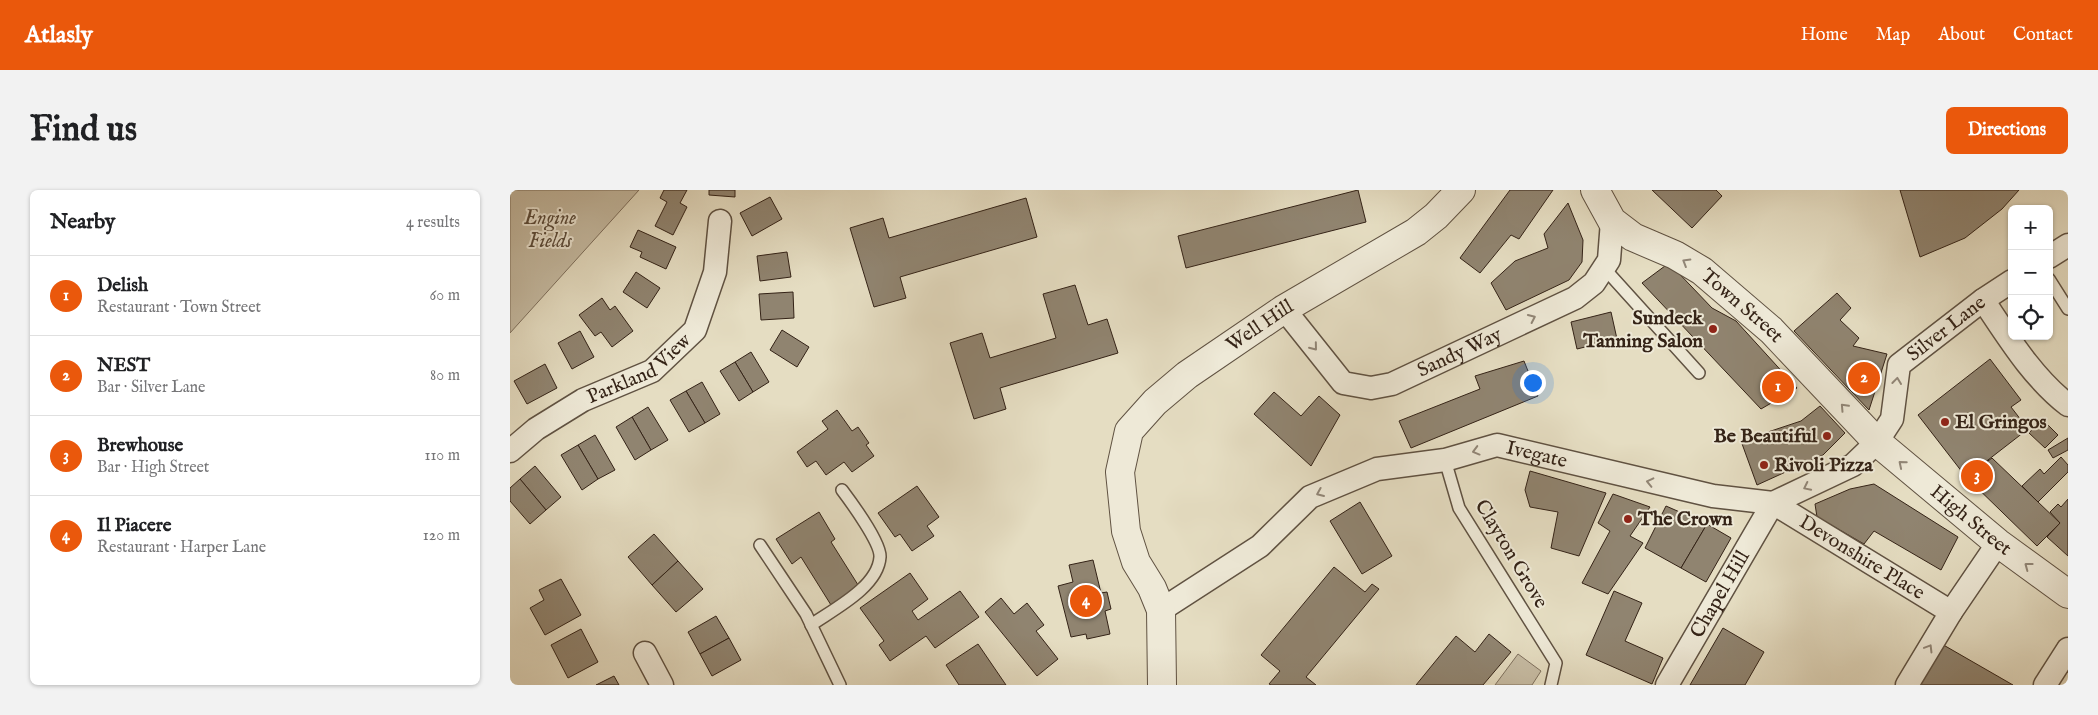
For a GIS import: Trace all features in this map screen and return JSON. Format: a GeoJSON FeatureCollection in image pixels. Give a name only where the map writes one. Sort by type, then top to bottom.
{"type":"FeatureCollection","features":[{"type":"Feature","properties":{"kind":"street","name":"Well Hill"},"geometry":{"type":"LineString","coordinates":[[1162,610],[1152,588],[1136,562],[1126,532],[1120,472],[1129,431],[1155,402],[1187,375],[1284,309],[1416,232],[1436,216],[1461,190]]}},
{"type":"Feature","properties":{"kind":"street","name":"Town Street"},"geometry":{"type":"LineString","coordinates":[[1595,190],[1612,221],[1633,236],[1675,255],[1702,271],[1771,330],[1877,442]]}},
{"type":"Feature","properties":{"kind":"street","name":"Parkland View"},"geometry":{"type":"LineString","coordinates":[[510,451],[536,429],[583,400],[652,371],[694,330],[715,272],[720,220]]}},
{"type":"Feature","properties":{"kind":"street","name":"Sandy Way"},"geometry":{"type":"LineString","coordinates":[[1284,309],[1343,383],[1371,388],[1392,384],[1575,298],[1594,283],[1609,260],[1612,221]]}},
{"type":"Feature","properties":{"kind":"street"},"geometry":{"type":"LineString","coordinates":[[2053,254],[2068,245]]}},
{"type":"Feature","properties":{"kind":"street","name":"Silver Lane"},"geometry":{"type":"LineString","coordinates":[[1877,442],[1892,419],[1899,365],[1982,300],[2008,284]]}},
{"type":"Feature","properties":{"kind":"street"},"geometry":{"type":"LineString","coordinates":[[1982,300],[2024,361],[2051,392],[2068,406]]}},
{"type":"Feature","properties":{"kind":"street"},"geometry":{"type":"LineString","coordinates":[[1773,503],[1853,465],[1877,442]]}},
{"type":"Feature","properties":{"kind":"street","name":"High Street"},"geometry":{"type":"LineString","coordinates":[[1877,442],[1998,543],[2068,594]]}},
{"type":"Feature","properties":{"kind":"street","name":"Ivegate"},"geometry":{"type":"LineString","coordinates":[[1162,610],[1260,546],[1310,497],[1377,469],[1445,460],[1497,445],[1713,496],[1773,503]]}},
{"type":"Feature","properties":{"kind":"street","name":"Devonshire Place"},"geometry":{"type":"LineString","coordinates":[[1773,503],[1951,612]]}},
{"type":"Feature","properties":{"kind":"street","name":"Chapel Hill"},"geometry":{"type":"LineString","coordinates":[[1667,685],[1773,503]]}},
{"type":"Feature","properties":{"kind":"street"},"geometry":{"type":"LineString","coordinates":[[1907,685],[1951,612],[1998,543]]}},
{"type":"Feature","properties":{"kind":"street"},"geometry":{"type":"LineString","coordinates":[[1162,610],[1162,685]]}},
{"type":"Feature","properties":{"kind":"street"},"geometry":{"type":"LineString","coordinates":[[2046,683],[2068,649]]}},
{"type":"Feature","properties":{"kind":"street"},"geometry":{"type":"LineString","coordinates":[[645,653],[662,685]]}},
{"type":"Feature","properties":{"kind":"lane"},"geometry":{"type":"LineString","coordinates":[[1604,268],[1699,373]]}},
{"type":"Feature","properties":{"kind":"lane"},"geometry":{"type":"LineString","coordinates":[[2053,285],[2068,309]]}},
{"type":"Feature","properties":{"kind":"lane","name":"Clayton Grove"},"geometry":{"type":"LineString","coordinates":[[1445,460],[1459,508],[1556,663],[1551,685]]}},
{"type":"Feature","properties":{"kind":"lane"},"geometry":{"type":"LineString","coordinates":[[811,625],[867,585],[876,571],[880,556],[857,510],[842,490]]}},
{"type":"Feature","properties":{"kind":"lane"},"geometry":{"type":"LineString","coordinates":[[760,545],[806,614],[840,685]]}},
{"type":"Feature","properties":{"kind":"green space","name":"Engine Fields"},"geometry":{"type":"Polygon","coordinates":[[[510,190],[639,190],[510,333],[510,190]]]}},
{"type":"Feature","properties":{"kind":"green space"},"geometry":{"type":"Polygon","coordinates":[[[1518,654],[1541,671],[1532,685],[1495,685],[1518,654]]]}},
{"type":"Feature","properties":{"kind":"building"},"geometry":{"type":"Polygon","coordinates":[[[664,190],[687,190],[680,203],[687,207],[673,235],[655,226],[667,202],[660,198],[664,190]]]}},
{"type":"Feature","properties":{"kind":"building"},"geometry":{"type":"Polygon","coordinates":[[[709,190],[735,190],[735,197],[709,195],[709,190]]]}},
{"type":"Feature","properties":{"kind":"building"},"geometry":{"type":"Polygon","coordinates":[[[1358,190],[1366,222],[1186,268],[1178,236],[1358,190]]]}},
{"type":"Feature","properties":{"kind":"building"},"geometry":{"type":"Polygon","coordinates":[[[1510,190],[1553,190],[1519,239],[1511,235],[1480,273],[1460,258],[1510,190]]]}},
{"type":"Feature","properties":{"kind":"building"},"geometry":{"type":"Polygon","coordinates":[[[1652,190],[1716,190],[1722,196],[1692,228],[1652,190]]]}},
{"type":"Feature","properties":{"kind":"building"},"geometry":{"type":"Polygon","coordinates":[[[1900,190],[2019,190],[2002,209],[1965,238],[1920,257],[1900,190]]]}},
{"type":"Feature","properties":{"kind":"building"},"geometry":{"type":"Polygon","coordinates":[[[770,197],[782,219],[752,236],[740,213],[770,197]]]}},
{"type":"Feature","properties":{"kind":"building"},"geometry":{"type":"Polygon","coordinates":[[[1026,198],[1037,237],[900,277],[906,298],[874,307],[850,228],[883,218],[889,238],[1026,198]]]}},
{"type":"Feature","properties":{"kind":"building"},"geometry":{"type":"Polygon","coordinates":[[[1568,203],[1583,240],[1582,262],[1569,280],[1506,310],[1491,283],[1515,261],[1548,248],[1544,234],[1568,203]]]}},
{"type":"Feature","properties":{"kind":"building"},"geometry":{"type":"Polygon","coordinates":[[[638,230],[676,247],[666,269],[640,257],[642,252],[630,247],[638,230]]]}},
{"type":"Feature","properties":{"kind":"building"},"geometry":{"type":"Polygon","coordinates":[[[787,252],[791,277],[760,281],[757,256],[787,252]]]}},
{"type":"Feature","properties":{"kind":"building"},"geometry":{"type":"Polygon","coordinates":[[[1669,263],[1712,308],[1736,321],[1797,388],[1761,409],[1642,283],[1669,263]]]}},
{"type":"Feature","properties":{"kind":"building"},"geometry":{"type":"Polygon","coordinates":[[[636,272],[660,288],[647,308],[623,292],[636,272]]]}},
{"type":"Feature","properties":{"kind":"building"},"geometry":{"type":"Polygon","coordinates":[[[1075,285],[1088,325],[1107,319],[1118,353],[1000,388],[1006,409],[974,419],[950,343],[982,333],[990,358],[1056,338],[1043,294],[1075,285]]]}},
{"type":"Feature","properties":{"kind":"building"},"geometry":{"type":"Polygon","coordinates":[[[793,292],[794,318],[761,320],[759,294],[793,292]]]}},
{"type":"Feature","properties":{"kind":"building"},"geometry":{"type":"Polygon","coordinates":[[[1837,293],[1851,308],[1840,320],[1859,338],[1853,346],[1887,354],[1869,410],[1794,331],[1837,293]]]}},
{"type":"Feature","properties":{"kind":"building"},"geometry":{"type":"Polygon","coordinates":[[[602,298],[610,310],[615,306],[633,331],[612,347],[601,332],[595,336],[579,315],[602,298]]]}},
{"type":"Feature","properties":{"kind":"building"},"geometry":{"type":"Polygon","coordinates":[[[1611,312],[1617,339],[1577,349],[1571,322],[1611,312]]]}},
{"type":"Feature","properties":{"kind":"building"},"geometry":{"type":"Polygon","coordinates":[[[782,330],[809,347],[797,367],[770,350],[782,330]]]}},
{"type":"Feature","properties":{"kind":"building"},"geometry":{"type":"Polygon","coordinates":[[[580,331],[594,357],[572,369],[558,343],[580,331]]]}},
{"type":"Feature","properties":{"kind":"building"},"geometry":{"type":"Polygon","coordinates":[[[751,352],[769,382],[753,392],[735,362],[751,352]]]}},
{"type":"Feature","properties":{"kind":"building"},"geometry":{"type":"Polygon","coordinates":[[[1990,359],[2021,400],[2011,407],[2028,429],[1966,477],[1918,415],[1990,359]]]}},
{"type":"Feature","properties":{"kind":"building"},"geometry":{"type":"Polygon","coordinates":[[[1524,361],[1538,396],[1411,448],[1399,421],[1480,389],[1475,376],[1524,361]]]}},
{"type":"Feature","properties":{"kind":"building"},"geometry":{"type":"Polygon","coordinates":[[[735,362],[753,392],[739,401],[720,371],[735,362]]]}},
{"type":"Feature","properties":{"kind":"building"},"geometry":{"type":"Polygon","coordinates":[[[545,364],[557,388],[527,404],[514,381],[545,364]]]}},
{"type":"Feature","properties":{"kind":"building"},"geometry":{"type":"Polygon","coordinates":[[[702,382],[720,414],[705,423],[686,391],[702,382]]]}},
{"type":"Feature","properties":{"kind":"building"},"geometry":{"type":"Polygon","coordinates":[[[686,391],[705,423],[689,432],[670,400],[686,391]]]}},
{"type":"Feature","properties":{"kind":"building"},"geometry":{"type":"Polygon","coordinates":[[[1274,392],[1301,416],[1319,396],[1340,415],[1311,466],[1254,414],[1274,392]]]}},
{"type":"Feature","properties":{"kind":"building"},"geometry":{"type":"Polygon","coordinates":[[[1820,406],[1845,433],[1823,455],[1757,485],[1741,441],[1801,421],[1820,406]]]}},
{"type":"Feature","properties":{"kind":"building"},"geometry":{"type":"Polygon","coordinates":[[[648,407],[668,440],[651,450],[632,417],[648,407]]]}},
{"type":"Feature","properties":{"kind":"building"},"geometry":{"type":"Polygon","coordinates":[[[837,410],[852,431],[858,427],[869,443],[866,445],[874,456],[852,472],[844,462],[826,475],[816,461],[807,467],[797,452],[828,429],[822,421],[837,410]]]}},
{"type":"Feature","properties":{"kind":"building"},"geometry":{"type":"Polygon","coordinates":[[[632,417],[651,450],[635,460],[616,427],[632,417]]]}},
{"type":"Feature","properties":{"kind":"building"},"geometry":{"type":"Polygon","coordinates":[[[2045,422],[2058,435],[2045,448],[2029,433],[2038,423],[2041,426],[2045,422]]]}},
{"type":"Feature","properties":{"kind":"building"},"geometry":{"type":"Polygon","coordinates":[[[595,435],[615,470],[598,479],[578,445],[595,435]]]}},
{"type":"Feature","properties":{"kind":"building"},"geometry":{"type":"Polygon","coordinates":[[[2068,438],[2068,450],[2053,458],[2048,450],[2068,438]]]}},
{"type":"Feature","properties":{"kind":"building"},"geometry":{"type":"Polygon","coordinates":[[[578,445],[598,479],[582,490],[561,455],[578,445]]]}},
{"type":"Feature","properties":{"kind":"building"},"geometry":{"type":"Polygon","coordinates":[[[2061,457],[2068,465],[2068,472],[2038,502],[2022,486],[2040,469],[2044,474],[2061,457]]]}},
{"type":"Feature","properties":{"kind":"building"},"geometry":{"type":"Polygon","coordinates":[[[1992,458],[2060,523],[2037,546],[1966,477],[1992,458]]]}},
{"type":"Feature","properties":{"kind":"building"},"geometry":{"type":"Polygon","coordinates":[[[535,466],[561,497],[546,510],[520,479],[535,466]]]}},
{"type":"Feature","properties":{"kind":"building"},"geometry":{"type":"Polygon","coordinates":[[[1530,471],[1606,493],[1579,556],[1551,548],[1558,512],[1530,507],[1525,490],[1530,471]]]}},
{"type":"Feature","properties":{"kind":"building"},"geometry":{"type":"Polygon","coordinates":[[[520,479],[546,510],[530,524],[510,501],[510,488],[520,479]]]}},
{"type":"Feature","properties":{"kind":"building"},"geometry":{"type":"Polygon","coordinates":[[[1874,484],[1958,537],[1941,570],[1874,531],[1864,544],[1817,517],[1815,504],[1850,489],[1874,484]]]}},
{"type":"Feature","properties":{"kind":"building"},"geometry":{"type":"Polygon","coordinates":[[[917,486],[939,517],[927,526],[934,536],[912,551],[900,534],[895,537],[878,513],[917,486]]]}},
{"type":"Feature","properties":{"kind":"building"},"geometry":{"type":"Polygon","coordinates":[[[1613,494],[1650,507],[1630,536],[1643,543],[1608,594],[1582,583],[1610,531],[1598,523],[1613,494]]]}},
{"type":"Feature","properties":{"kind":"building"},"geometry":{"type":"Polygon","coordinates":[[[2068,499],[2068,556],[2047,537],[2060,523],[2050,512],[2058,504],[2061,507],[2068,499]]]}},
{"type":"Feature","properties":{"kind":"building"},"geometry":{"type":"Polygon","coordinates":[[[1360,502],[1392,556],[1362,574],[1330,521],[1360,502]]]}},
{"type":"Feature","properties":{"kind":"building"},"geometry":{"type":"Polygon","coordinates":[[[1666,506],[1707,524],[1681,568],[1645,548],[1666,506]]]}},
{"type":"Feature","properties":{"kind":"building"},"geometry":{"type":"Polygon","coordinates":[[[819,512],[835,539],[831,542],[860,588],[831,605],[801,557],[792,564],[776,539],[819,512]]]}},
{"type":"Feature","properties":{"kind":"building"},"geometry":{"type":"Polygon","coordinates":[[[1707,524],[1731,538],[1706,582],[1681,568],[1707,524]]]}},
{"type":"Feature","properties":{"kind":"building"},"geometry":{"type":"Polygon","coordinates":[[[654,534],[678,561],[652,585],[628,557],[654,534]]]}},
{"type":"Feature","properties":{"kind":"building"},"geometry":{"type":"Polygon","coordinates":[[[1093,560],[1101,593],[1107,592],[1111,609],[1105,611],[1110,634],[1087,639],[1086,634],[1071,637],[1058,586],[1073,582],[1069,565],[1093,560]]]}},
{"type":"Feature","properties":{"kind":"building"},"geometry":{"type":"Polygon","coordinates":[[[678,561],[703,589],[676,612],[652,585],[678,561]]]}},
{"type":"Feature","properties":{"kind":"building"},"geometry":{"type":"Polygon","coordinates":[[[1334,567],[1365,592],[1372,584],[1379,589],[1306,677],[1316,685],[1269,684],[1280,671],[1261,655],[1334,567]]]}},
{"type":"Feature","properties":{"kind":"building"},"geometry":{"type":"Polygon","coordinates":[[[910,573],[928,599],[912,611],[918,620],[960,591],[979,617],[935,648],[926,636],[890,661],[879,645],[884,641],[860,608],[910,573]]]}},
{"type":"Feature","properties":{"kind":"building"},"geometry":{"type":"Polygon","coordinates":[[[561,579],[581,615],[545,635],[530,608],[544,600],[539,590],[561,579]]]}},
{"type":"Feature","properties":{"kind":"building"},"geometry":{"type":"Polygon","coordinates":[[[1614,591],[1642,603],[1625,641],[1663,658],[1652,684],[1586,655],[1614,591]]]}},
{"type":"Feature","properties":{"kind":"building"},"geometry":{"type":"Polygon","coordinates":[[[1001,598],[1014,614],[1027,603],[1044,625],[1036,631],[1058,659],[1037,676],[985,612],[1001,598]]]}},
{"type":"Feature","properties":{"kind":"building"},"geometry":{"type":"Polygon","coordinates":[[[716,616],[729,638],[700,654],[688,632],[716,616]]]}},
{"type":"Feature","properties":{"kind":"building"},"geometry":{"type":"Polygon","coordinates":[[[1723,628],[1764,652],[1745,685],[1690,685],[1723,628]]]}},
{"type":"Feature","properties":{"kind":"building"},"geometry":{"type":"Polygon","coordinates":[[[581,629],[598,662],[568,678],[551,645],[581,629]]]}},
{"type":"Feature","properties":{"kind":"building"},"geometry":{"type":"Polygon","coordinates":[[[1489,634],[1511,652],[1483,685],[1416,685],[1456,636],[1475,652],[1489,634]]]}},
{"type":"Feature","properties":{"kind":"building"},"geometry":{"type":"Polygon","coordinates":[[[729,638],[741,660],[712,676],[700,654],[729,638]]]}},
{"type":"Feature","properties":{"kind":"building"},"geometry":{"type":"Polygon","coordinates":[[[1940,643],[2013,685],[1916,685],[1940,643]]]}},
{"type":"Feature","properties":{"kind":"building"},"geometry":{"type":"Polygon","coordinates":[[[978,644],[1006,685],[959,685],[946,665],[978,644]]]}},
{"type":"Feature","properties":{"kind":"building"},"geometry":{"type":"Polygon","coordinates":[[[614,676],[619,685],[596,685],[614,676]]]}},
{"type":"Feature","properties":{"kind":"place","name":"Sundeck Tanning Salon"},"geometry":{"type":"Point","coordinates":[1713,329]}},
{"type":"Feature","properties":{"kind":"place","name":"NEST"},"geometry":{"type":"Point","coordinates":[1864,378]}},
{"type":"Feature","properties":{"kind":"place","name":"Delish"},"geometry":{"type":"Point","coordinates":[1778,387]}},
{"type":"Feature","properties":{"kind":"place","name":"El Gringos"},"geometry":{"type":"Point","coordinates":[1945,422]}},
{"type":"Feature","properties":{"kind":"place","name":"Be Beautiful"},"geometry":{"type":"Point","coordinates":[1827,436]}},
{"type":"Feature","properties":{"kind":"place","name":"Rivoli Pizza"},"geometry":{"type":"Point","coordinates":[1764,465]}},
{"type":"Feature","properties":{"kind":"place","name":"Brewhouse"},"geometry":{"type":"Point","coordinates":[1977,476]}},
{"type":"Feature","properties":{"kind":"place","name":"The Crown"},"geometry":{"type":"Point","coordinates":[1628,519]}},
{"type":"Feature","properties":{"kind":"place","name":"Il Piacere"},"geometry":{"type":"Point","coordinates":[1086,601]}}]}
